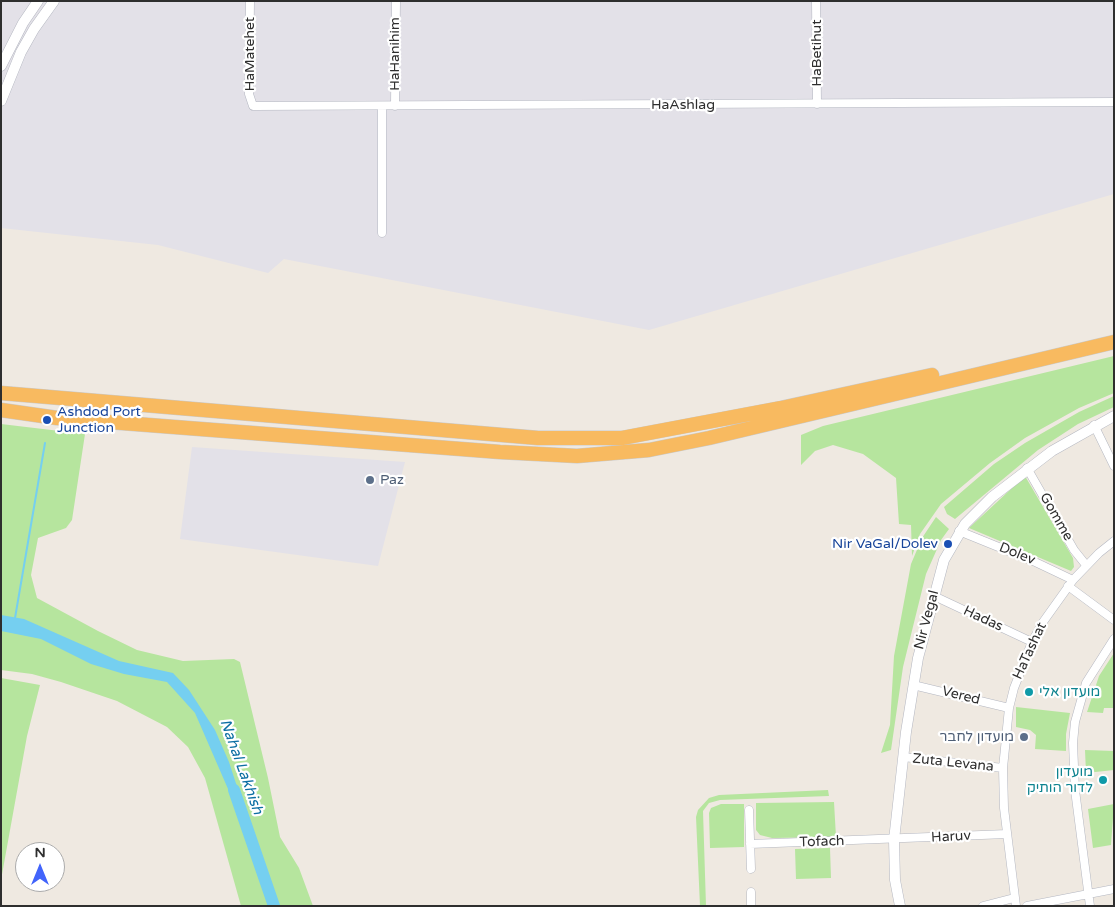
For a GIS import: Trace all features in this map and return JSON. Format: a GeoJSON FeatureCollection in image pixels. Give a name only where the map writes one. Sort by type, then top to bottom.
{"type":"FeatureCollection","features":[{"type":"Feature","properties":{"kind":"highway"},"geometry":{"type":"LineString","coordinates":[[5,392],[538,438],[622,438],[781,408],[1114,333]]}},
{"type":"Feature","properties":{"kind":"highway"},"geometry":{"type":"LineString","coordinates":[[2,411],[58,418],[500,452],[577,456],[648,450],[709,438],[1114,342]]}},
{"type":"Feature","properties":{"kind":"street"},"geometry":{"type":"LineString","coordinates":[[1,66],[23,23],[38,1]]}},
{"type":"Feature","properties":{"kind":"street"},"geometry":{"type":"LineString","coordinates":[[1,101],[21,52],[34,29],[54,1]]}},
{"type":"Feature","properties":{"kind":"street","name":"HaMatehet"},"geometry":{"type":"LineString","coordinates":[[250,1],[249,94],[253,106]]}},
{"type":"Feature","properties":{"kind":"street","name":"HaHanihim"},"geometry":{"type":"LineString","coordinates":[[395,106],[396,1]]}},
{"type":"Feature","properties":{"kind":"street","name":"HaBetihut"},"geometry":{"type":"LineString","coordinates":[[816,1],[817,104]]}},
{"type":"Feature","properties":{"kind":"street","name":"HaAshlag"},"geometry":{"type":"LineString","coordinates":[[253,106],[1114,102]]}},
{"type":"Feature","properties":{"kind":"street"},"geometry":{"type":"LineString","coordinates":[[382,106],[382,233]]}},
{"type":"Feature","properties":{"kind":"street","name":"Nir Vegal"},"geometry":{"type":"LineString","coordinates":[[900,906],[895,880],[894,840],[903,757],[913,685],[944,560],[960,531],[992,497],[1028,468],[1067,441],[1114,416]]}},
{"type":"Feature","properties":{"kind":"street"},"geometry":{"type":"LineString","coordinates":[[1094,426],[1114,466]]}},
{"type":"Feature","properties":{"kind":"street","name":"Gomme"},"geometry":{"type":"LineString","coordinates":[[1028,468],[1074,550],[1086,565]]}},
{"type":"Feature","properties":{"kind":"street","name":"Dolev"},"geometry":{"type":"LineString","coordinates":[[960,531],[1034,560],[1071,583],[1114,620]]}},
{"type":"Feature","properties":{"kind":"street","name":"HaTashat"},"geometry":{"type":"LineString","coordinates":[[1015,902],[1007,834],[1003,768],[1009,708],[1020,668],[1032,642],[1071,583],[1086,565],[1114,541]]}},
{"type":"Feature","properties":{"kind":"street","name":"Hadas"},"geometry":{"type":"LineString","coordinates":[[934,596],[1032,642]]}},
{"type":"Feature","properties":{"kind":"street"},"geometry":{"type":"LineString","coordinates":[[1090,906],[1073,766],[1075,722],[1086,683],[1114,639]]}},
{"type":"Feature","properties":{"kind":"street","name":"Vered"},"geometry":{"type":"LineString","coordinates":[[913,685],[1009,708]]}},
{"type":"Feature","properties":{"kind":"street","name":"Zuta Levana"},"geometry":{"type":"LineString","coordinates":[[903,757],[1003,768]]}},
{"type":"Feature","properties":{"kind":"street"},"geometry":{"type":"LineString","coordinates":[[749,810],[751,869]]}},
{"type":"Feature","properties":{"kind":"street","name":"Haruv"},"geometry":{"type":"LineString","coordinates":[[894,840],[1007,834]]}},
{"type":"Feature","properties":{"kind":"street","name":"Tofach"},"geometry":{"type":"LineString","coordinates":[[750,844],[894,840]]}},
{"type":"Feature","properties":{"kind":"street"},"geometry":{"type":"LineString","coordinates":[[1028,906],[1114,889]]}},
{"type":"Feature","properties":{"kind":"street"},"geometry":{"type":"LineString","coordinates":[[750,892],[751,906]]}},
{"type":"Feature","properties":{"kind":"street"},"geometry":{"type":"LineString","coordinates":[[983,906],[1015,902]]}},
{"type":"Feature","properties":{"kind":"shaded area"},"geometry":{"type":"Polygon","coordinates":[[[1,1],[1114,1],[1114,194],[649,330],[284,259],[268,273],[158,245],[1,228],[1,1]]]}},
{"type":"Feature","properties":{"kind":"shaded area"},"geometry":{"type":"Polygon","coordinates":[[[192,447],[405,462],[378,566],[180,539],[192,447]]]}},
{"type":"Feature","properties":{"kind":"green space"},"geometry":{"type":"Polygon","coordinates":[[[1114,356],[1114,393],[1079,408],[1025,438],[990,463],[941,504],[920,534],[912,556],[911,525],[899,524],[896,478],[863,454],[833,445],[815,451],[801,465],[801,435],[823,426],[1114,356]]]}},
{"type":"Feature","properties":{"kind":"green space"},"geometry":{"type":"Polygon","coordinates":[[[1114,396],[1114,407],[1078,424],[1038,450],[955,519],[947,514],[944,507],[994,464],[1025,443],[1079,412],[1114,396]]]}},
{"type":"Feature","properties":{"kind":"green space"},"geometry":{"type":"Polygon","coordinates":[[[1,424],[85,434],[72,520],[66,528],[38,538],[31,575],[37,598],[137,650],[183,661],[234,659],[240,662],[280,837],[299,868],[313,906],[241,906],[205,778],[188,747],[167,727],[117,701],[32,674],[1,670],[1,424]]]}},
{"type":"Feature","properties":{"kind":"green space"},"geometry":{"type":"Polygon","coordinates":[[[1025,476],[1073,558],[1074,567],[1071,571],[969,528],[1025,476]]]}},
{"type":"Feature","properties":{"kind":"green space"},"geometry":{"type":"Polygon","coordinates":[[[936,517],[949,529],[941,540],[926,574],[903,667],[891,750],[881,753],[890,725],[894,656],[911,564],[922,538],[936,517]]]}},
{"type":"Feature","properties":{"kind":"green space"},"geometry":{"type":"Polygon","coordinates":[[[1114,653],[1114,708],[1104,708],[1103,713],[1087,712],[1099,676],[1114,653]]]}},
{"type":"Feature","properties":{"kind":"green space"},"geometry":{"type":"Polygon","coordinates":[[[1,678],[40,685],[27,736],[1,880],[1,678]]]}},
{"type":"Feature","properties":{"kind":"green space"},"geometry":{"type":"Polygon","coordinates":[[[1016,707],[1070,713],[1066,734],[1066,751],[1035,749],[1036,735],[1030,730],[1016,727],[1016,707]]]}},
{"type":"Feature","properties":{"kind":"green space"},"geometry":{"type":"Polygon","coordinates":[[[1085,750],[1114,751],[1114,770],[1086,773],[1085,750]]]}},
{"type":"Feature","properties":{"kind":"green space"},"geometry":{"type":"Polygon","coordinates":[[[828,790],[829,796],[720,800],[709,803],[703,811],[706,906],[700,906],[696,817],[698,810],[709,798],[719,795],[828,790]]]}},
{"type":"Feature","properties":{"kind":"green space"},"geometry":{"type":"Polygon","coordinates":[[[834,802],[836,837],[772,838],[760,835],[756,830],[756,803],[834,802]]]}},
{"type":"Feature","properties":{"kind":"green space"},"geometry":{"type":"Polygon","coordinates":[[[721,804],[744,804],[744,847],[710,848],[709,813],[711,808],[721,804]]]}},
{"type":"Feature","properties":{"kind":"green space"},"geometry":{"type":"Polygon","coordinates":[[[1114,804],[1111,845],[1093,848],[1088,809],[1114,804]]]}},
{"type":"Feature","properties":{"kind":"green space"},"geometry":{"type":"Polygon","coordinates":[[[830,848],[831,878],[796,879],[795,849],[830,848]]]}},
{"type":"Feature","properties":{"kind":"water"},"geometry":{"type":"Polygon","coordinates":[[[1,615],[24,619],[119,661],[173,673],[189,690],[215,730],[229,762],[243,805],[235,805],[195,713],[167,682],[124,674],[91,664],[41,639],[1,631],[1,615]]]}},
{"type":"Feature","properties":{"kind":"waterway"},"geometry":{"type":"LineString","coordinates":[[15,618],[45,443]]}},
{"type":"Feature","properties":{"kind":"waterway","name":"Nahal Lakhish"},"geometry":{"type":"LineString","coordinates":[[234,790],[274,906]]}},
{"type":"Feature","properties":{"kind":"place","name":"Ashdod Port Junction"},"geometry":{"type":"Point","coordinates":[47,420]}},
{"type":"Feature","properties":{"kind":"place","name":"Paz"},"geometry":{"type":"Point","coordinates":[370,480]}},
{"type":"Feature","properties":{"kind":"place","name":"Nir VaGal/Dolev"},"geometry":{"type":"Point","coordinates":[948,544]}},
{"type":"Feature","properties":{"kind":"place","name":"מועדון אלי"},"geometry":{"type":"Point","coordinates":[1029,692]}},
{"type":"Feature","properties":{"kind":"place","name":"מועדון לחבר"},"geometry":{"type":"Point","coordinates":[1024,737]}},
{"type":"Feature","properties":{"kind":"place","name":"מועדון לדור הותיק"},"geometry":{"type":"Point","coordinates":[1103,780]}}]}
